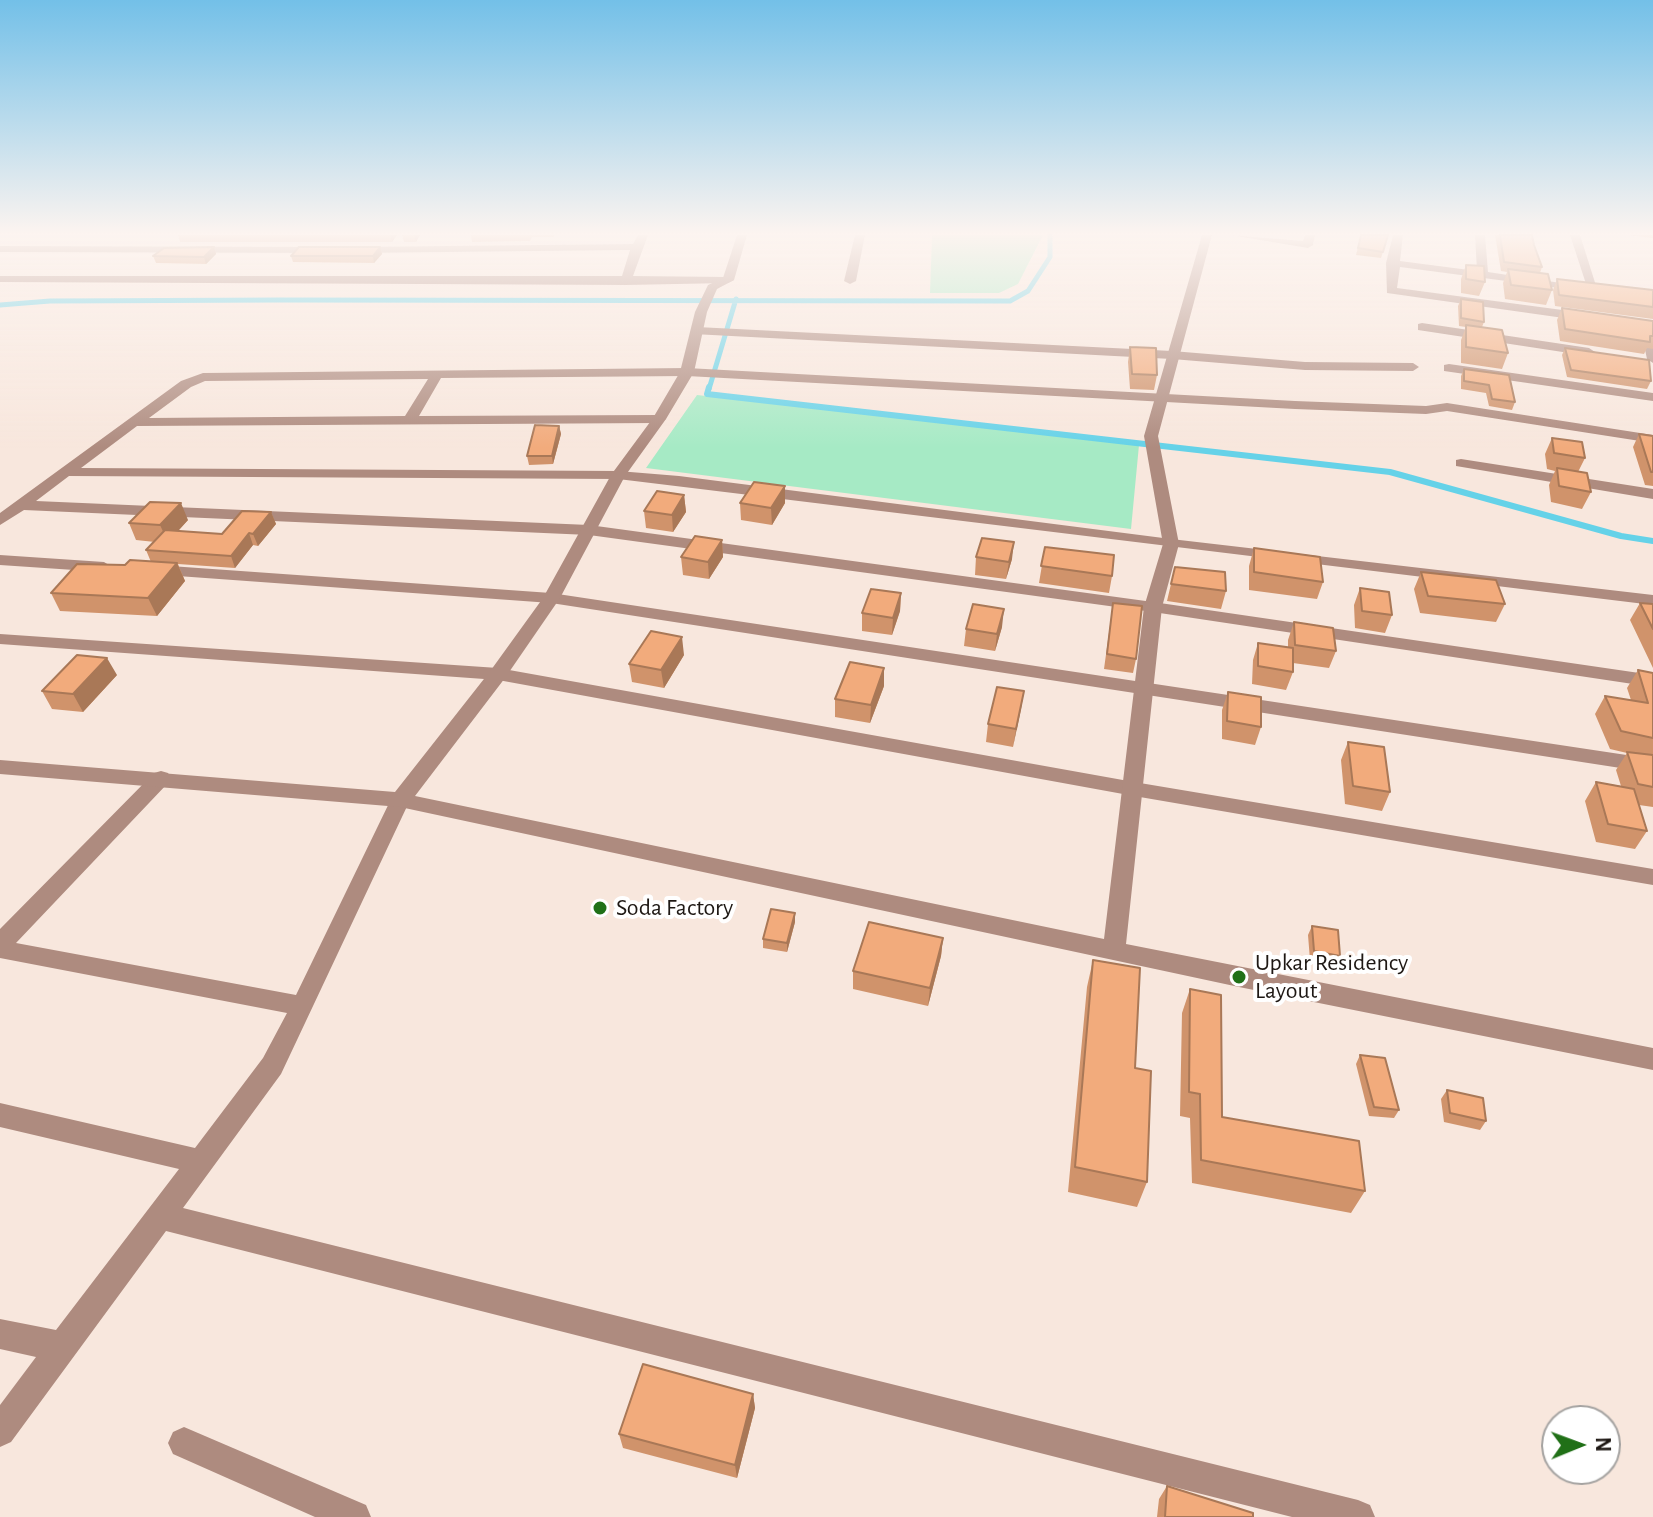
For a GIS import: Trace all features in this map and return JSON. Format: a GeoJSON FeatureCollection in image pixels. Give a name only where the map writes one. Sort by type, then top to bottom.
{"type":"FeatureCollection","features":[{"type":"Feature","properties":{"kind":"street"},"geometry":{"type":"LineString","coordinates":[[0,1431],[272,1066],[400,800],[498,674],[551,598],[618,475],[659,419],[687,372],[706,306]]}},
{"type":"Feature","properties":{"kind":"street"},"geometry":{"type":"LineString","coordinates":[[1114,949],[1153,607],[1171,544],[1151,436],[1186,306]]}},
{"type":"Feature","properties":{"kind":"street"},"geometry":{"type":"LineString","coordinates":[[1502,306],[1601,319]]}},
{"type":"Feature","properties":{"kind":"street"},"geometry":{"type":"LineString","coordinates":[[1631,324],[1650,326],[1653,360],[1638,360]]}},
{"type":"Feature","properties":{"kind":"street"},"geometry":{"type":"LineString","coordinates":[[1422,327],[1607,355]]}},
{"type":"Feature","properties":{"kind":"street"},"geometry":{"type":"LineString","coordinates":[[697,331],[1172,355],[1305,366],[1413,367]]}},
{"type":"Feature","properties":{"kind":"street"},"geometry":{"type":"LineString","coordinates":[[1449,368],[1653,397]]}},
{"type":"Feature","properties":{"kind":"street"},"geometry":{"type":"LineString","coordinates":[[0,520],[186,384],[203,377],[687,372],[1402,409],[1447,407],[1653,439]]}},
{"type":"Feature","properties":{"kind":"street"},"geometry":{"type":"LineString","coordinates":[[410,419],[438,373]]}},
{"type":"Feature","properties":{"kind":"street"},"geometry":{"type":"LineString","coordinates":[[134,422],[659,419]]}},
{"type":"Feature","properties":{"kind":"street"},"geometry":{"type":"LineString","coordinates":[[1461,463],[1653,494]]}},
{"type":"Feature","properties":{"kind":"street"},"geometry":{"type":"LineString","coordinates":[[66,472],[618,475],[1653,600]]}},
{"type":"Feature","properties":{"kind":"street"},"geometry":{"type":"LineString","coordinates":[[21,505],[589,530],[1153,607],[1653,681]]}},
{"type":"Feature","properties":{"kind":"street"},"geometry":{"type":"LineString","coordinates":[[0,560],[551,598],[1653,766]]}},
{"type":"Feature","properties":{"kind":"street"},"geometry":{"type":"LineString","coordinates":[[0,639],[498,674],[1134,789],[1653,877]]}},
{"type":"Feature","properties":{"kind":"street"},"geometry":{"type":"LineString","coordinates":[[0,767],[400,800],[1653,1059]]}},
{"type":"Feature","properties":{"kind":"street"},"geometry":{"type":"LineString","coordinates":[[0,946],[161,778]]}},
{"type":"Feature","properties":{"kind":"street"},"geometry":{"type":"LineString","coordinates":[[0,946],[303,1006]]}},
{"type":"Feature","properties":{"kind":"street"},"geometry":{"type":"LineString","coordinates":[[0,1115],[201,1162]]}},
{"type":"Feature","properties":{"kind":"street"},"geometry":{"type":"LineString","coordinates":[[160,1216],[1358,1517]]}},
{"type":"Feature","properties":{"kind":"street"},"geometry":{"type":"LineString","coordinates":[[0,1334],[63,1347]]}},
{"type":"Feature","properties":{"kind":"street"},"geometry":{"type":"LineString","coordinates":[[184,1443],[354,1517]]}},
{"type":"Feature","properties":{"kind":"green space"},"geometry":{"type":"Polygon","coordinates":[[[697,395],[1139,445],[1131,529],[646,468],[697,395]]]}},
{"type":"Feature","properties":{"kind":"building"},"geometry":{"type":"Polygon","coordinates":[[[1461,306],[1483,306],[1484,322],[1461,318],[1461,306]]]}},
{"type":"Feature","properties":{"kind":"building"},"geometry":{"type":"Polygon","coordinates":[[[1562,308],[1653,321],[1653,336],[1650,336],[1650,342],[1565,329],[1562,308]]]}},
{"type":"Feature","properties":{"kind":"building"},"geometry":{"type":"Polygon","coordinates":[[[1466,325],[1502,330],[1508,353],[1466,347],[1466,325]]]}},
{"type":"Feature","properties":{"kind":"building"},"geometry":{"type":"Polygon","coordinates":[[[1130,347],[1156,348],[1157,375],[1132,374],[1130,347]]]}},
{"type":"Feature","properties":{"kind":"building"},"geometry":{"type":"Polygon","coordinates":[[[1565,348],[1649,360],[1651,381],[1571,370],[1565,348]]]}},
{"type":"Feature","properties":{"kind":"building"},"geometry":{"type":"Polygon","coordinates":[[[1464,369],[1509,375],[1515,402],[1492,399],[1489,385],[1464,381],[1464,369]]]}},
{"type":"Feature","properties":{"kind":"building"},"geometry":{"type":"Polygon","coordinates":[[[535,425],[559,426],[552,456],[527,456],[535,425]]]}},
{"type":"Feature","properties":{"kind":"building"},"geometry":{"type":"Polygon","coordinates":[[[1639,434],[1653,436],[1653,472],[1651,472],[1639,434]]]}},
{"type":"Feature","properties":{"kind":"building"},"geometry":{"type":"Polygon","coordinates":[[[1552,438],[1582,442],[1585,458],[1554,453],[1552,438]]]}},
{"type":"Feature","properties":{"kind":"building"},"geometry":{"type":"Polygon","coordinates":[[[1557,468],[1587,473],[1591,492],[1559,486],[1557,468]]]}},
{"type":"Feature","properties":{"kind":"building"},"geometry":{"type":"Polygon","coordinates":[[[754,482],[785,486],[771,508],[740,503],[754,482]]]}},
{"type":"Feature","properties":{"kind":"building"},"geometry":{"type":"Polygon","coordinates":[[[657,491],[684,495],[672,515],[644,511],[657,491]]]}},
{"type":"Feature","properties":{"kind":"building"},"geometry":{"type":"Polygon","coordinates":[[[150,502],[181,503],[160,525],[129,523],[150,502]]]}},
{"type":"Feature","properties":{"kind":"building"},"geometry":{"type":"Polygon","coordinates":[[[242,511],[271,512],[231,556],[146,550],[165,530],[222,534],[242,511]]]}},
{"type":"Feature","properties":{"kind":"building"},"geometry":{"type":"Polygon","coordinates":[[[695,536],[722,540],[708,562],[681,557],[695,536]]]}},
{"type":"Feature","properties":{"kind":"building"},"geometry":{"type":"Polygon","coordinates":[[[982,538],[1014,542],[1009,562],[976,557],[982,538]]]}},
{"type":"Feature","properties":{"kind":"building"},"geometry":{"type":"Polygon","coordinates":[[[1045,547],[1114,555],[1112,576],[1041,566],[1045,547]]]}},
{"type":"Feature","properties":{"kind":"building"},"geometry":{"type":"Polygon","coordinates":[[[1254,548],[1320,557],[1323,582],[1254,572],[1254,548]]]}},
{"type":"Feature","properties":{"kind":"building"},"geometry":{"type":"Polygon","coordinates":[[[130,560],[177,563],[148,598],[51,593],[77,564],[125,565],[130,560]]]}},
{"type":"Feature","properties":{"kind":"building"},"geometry":{"type":"Polygon","coordinates":[[[1175,567],[1225,572],[1226,591],[1171,584],[1175,567]]]}},
{"type":"Feature","properties":{"kind":"building"},"geometry":{"type":"Polygon","coordinates":[[[1421,572],[1496,580],[1505,604],[1428,596],[1421,572]]]}},
{"type":"Feature","properties":{"kind":"building"},"geometry":{"type":"Polygon","coordinates":[[[1360,588],[1389,592],[1392,615],[1362,611],[1360,588]]]}},
{"type":"Feature","properties":{"kind":"building"},"geometry":{"type":"Polygon","coordinates":[[[871,589],[901,593],[893,618],[862,613],[871,589]]]}},
{"type":"Feature","properties":{"kind":"building"},"geometry":{"type":"Polygon","coordinates":[[[1113,603],[1142,606],[1136,659],[1107,654],[1113,603]]]}},
{"type":"Feature","properties":{"kind":"building"},"geometry":{"type":"Polygon","coordinates":[[[1640,603],[1653,604],[1653,629],[1640,603]]]}},
{"type":"Feature","properties":{"kind":"building"},"geometry":{"type":"Polygon","coordinates":[[[973,604],[1004,609],[997,634],[966,629],[973,604]]]}},
{"type":"Feature","properties":{"kind":"building"},"geometry":{"type":"Polygon","coordinates":[[[1294,622],[1333,628],[1336,651],[1295,645],[1294,622]]]}},
{"type":"Feature","properties":{"kind":"building"},"geometry":{"type":"Polygon","coordinates":[[[651,631],[682,637],[661,670],[629,664],[651,631]]]}},
{"type":"Feature","properties":{"kind":"building"},"geometry":{"type":"Polygon","coordinates":[[[1258,643],[1293,648],[1293,672],[1258,666],[1258,643]]]}},
{"type":"Feature","properties":{"kind":"building"},"geometry":{"type":"Polygon","coordinates":[[[77,655],[107,658],[73,694],[42,691],[77,655]]]}},
{"type":"Feature","properties":{"kind":"building"},"geometry":{"type":"Polygon","coordinates":[[[850,662],[884,668],[871,705],[835,699],[850,662]]]}},
{"type":"Feature","properties":{"kind":"building"},"geometry":{"type":"Polygon","coordinates":[[[1638,670],[1653,673],[1653,738],[1621,731],[1605,696],[1648,703],[1638,670]]]}},
{"type":"Feature","properties":{"kind":"building"},"geometry":{"type":"Polygon","coordinates":[[[997,687],[1024,691],[1016,729],[988,724],[997,687]]]}},
{"type":"Feature","properties":{"kind":"building"},"geometry":{"type":"Polygon","coordinates":[[[1228,692],[1261,697],[1261,727],[1227,721],[1228,692]]]}},
{"type":"Feature","properties":{"kind":"building"},"geometry":{"type":"Polygon","coordinates":[[[1348,742],[1384,747],[1390,792],[1353,786],[1348,742]]]}},
{"type":"Feature","properties":{"kind":"building"},"geometry":{"type":"Polygon","coordinates":[[[1627,752],[1653,755],[1653,787],[1638,784],[1627,752]]]}},
{"type":"Feature","properties":{"kind":"building"},"geometry":{"type":"Polygon","coordinates":[[[1596,782],[1634,789],[1647,831],[1608,824],[1596,782]]]}},
{"type":"Feature","properties":{"kind":"building"},"geometry":{"type":"Polygon","coordinates":[[[771,909],[795,913],[787,943],[763,939],[771,909]]]}},
{"type":"Feature","properties":{"kind":"building"},"geometry":{"type":"Polygon","coordinates":[[[869,922],[943,938],[930,988],[853,971],[869,922]]]}},
{"type":"Feature","properties":{"kind":"building"},"geometry":{"type":"Polygon","coordinates":[[[1312,926],[1338,930],[1340,956],[1314,951],[1312,926]]]}},
{"type":"Feature","properties":{"kind":"building"},"geometry":{"type":"Polygon","coordinates":[[[1093,960],[1140,968],[1135,1068],[1151,1071],[1147,1182],[1075,1167],[1093,960]]]}},
{"type":"Feature","properties":{"kind":"building"},"geometry":{"type":"Polygon","coordinates":[[[1190,989],[1221,995],[1222,1117],[1359,1141],[1365,1191],[1201,1160],[1200,1094],[1189,1092],[1190,989]]]}},
{"type":"Feature","properties":{"kind":"building"},"geometry":{"type":"Polygon","coordinates":[[[1360,1055],[1385,1058],[1399,1110],[1374,1107],[1360,1055]]]}},
{"type":"Feature","properties":{"kind":"building"},"geometry":{"type":"Polygon","coordinates":[[[1447,1090],[1483,1098],[1486,1121],[1450,1113],[1447,1090]]]}},
{"type":"Feature","properties":{"kind":"building"},"geometry":{"type":"Polygon","coordinates":[[[643,1364],[753,1394],[735,1465],[619,1434],[643,1364]]]}},
{"type":"Feature","properties":{"kind":"building"},"geometry":{"type":"Polygon","coordinates":[[[1167,1486],[1253,1513],[1253,1517],[1165,1517],[1167,1486]]]}},
{"type":"Feature","properties":{"kind":"waterway"},"geometry":{"type":"LineString","coordinates":[[709,389],[734,306]]}},
{"type":"Feature","properties":{"kind":"waterway"},"geometry":{"type":"LineString","coordinates":[[709,387],[707,394],[1390,472],[1621,536],[1653,541]]}},
{"type":"Feature","properties":{"kind":"place","name":"Soda Factory"},"geometry":{"type":"Point","coordinates":[600,908]}},
{"type":"Feature","properties":{"kind":"place","name":"Upkar Residency Layout"},"geometry":{"type":"Point","coordinates":[1239,977]}}]}
